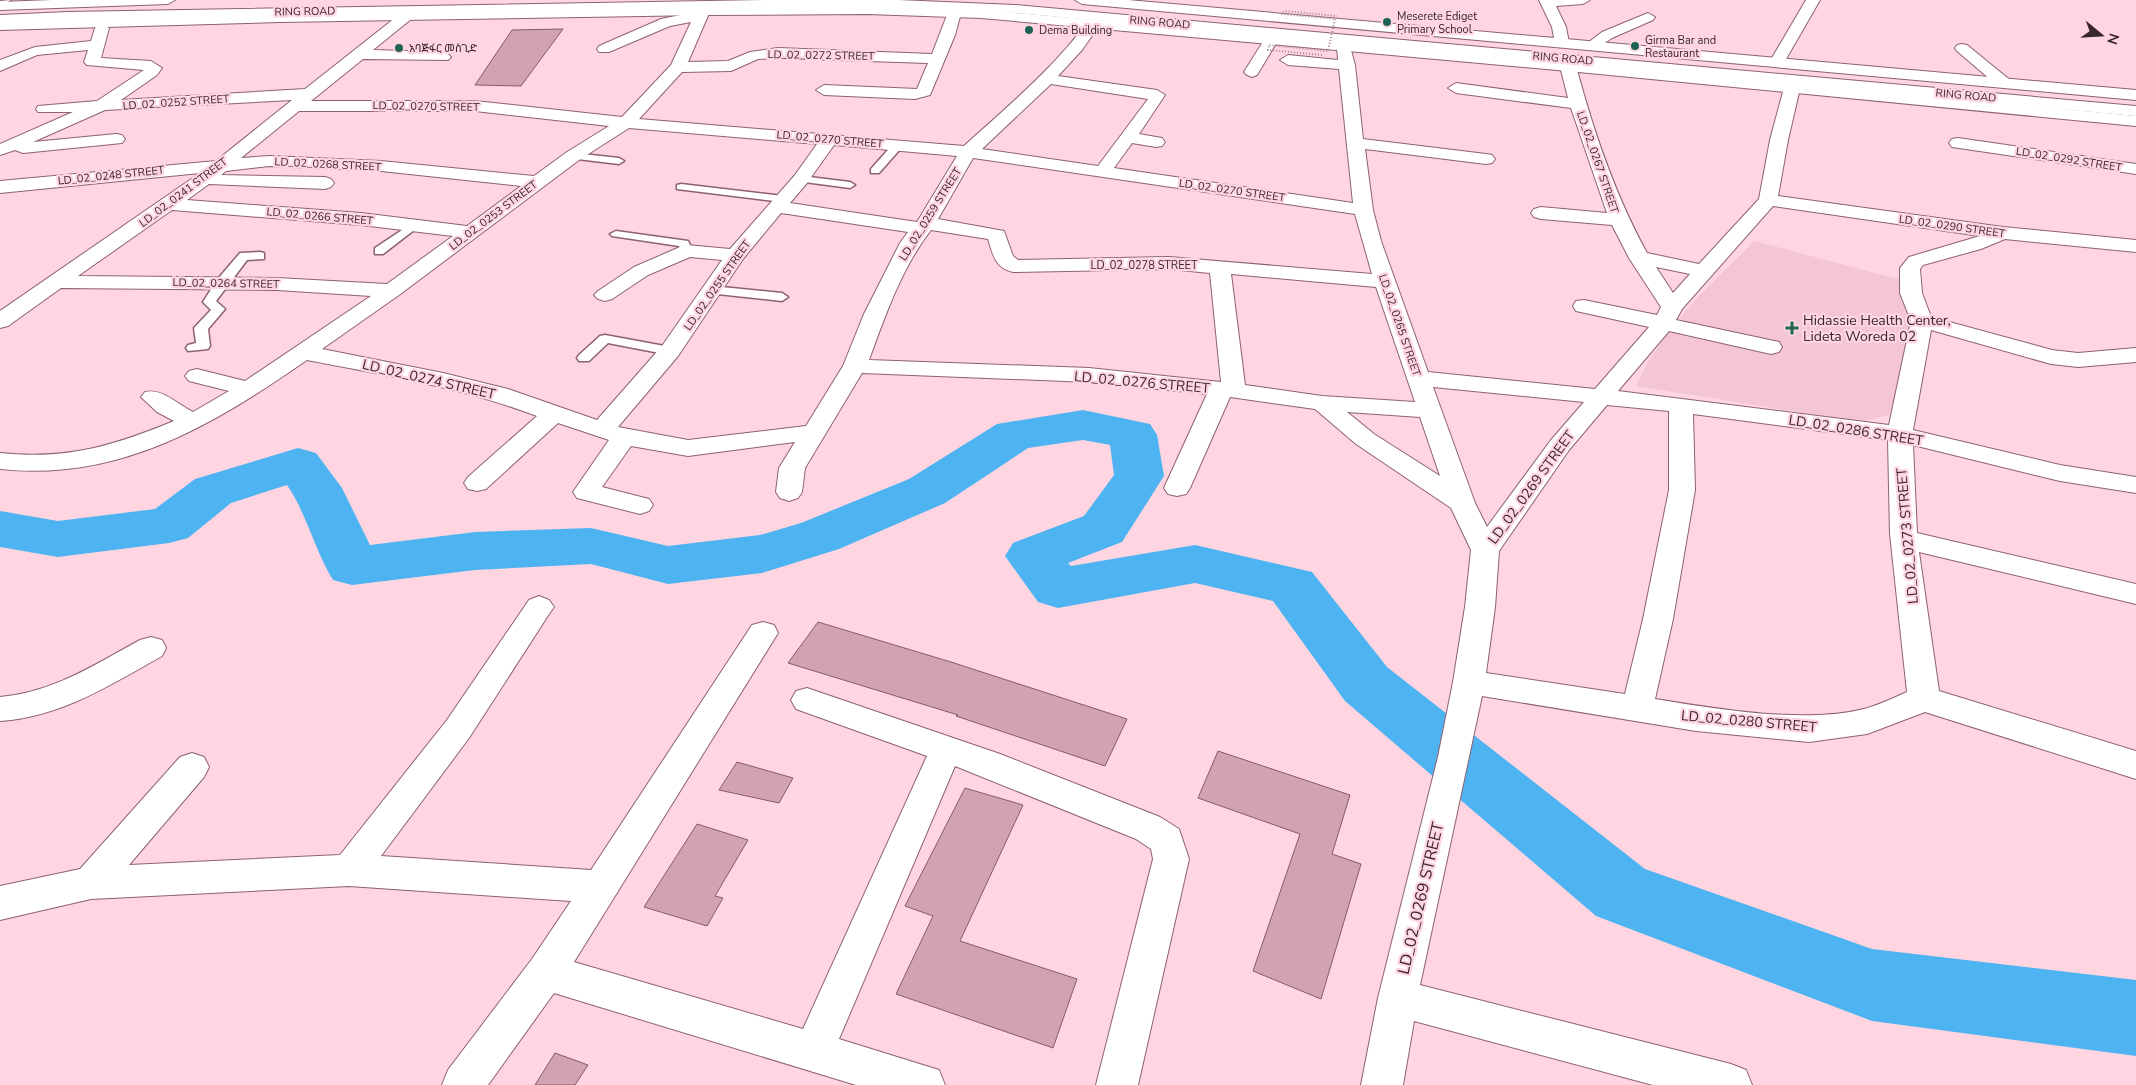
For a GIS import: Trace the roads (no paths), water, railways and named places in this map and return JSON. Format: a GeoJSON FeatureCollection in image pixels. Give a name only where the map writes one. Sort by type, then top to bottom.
{"type":"FeatureCollection","features":[{"type":"Feature","properties":{"kind":"main road"},"geometry":{"type":"LineString","coordinates":[[0,5],[168,0]]}},
{"type":"Feature","properties":{"kind":"main road","name":"RING ROAD"},"geometry":{"type":"LineString","coordinates":[[0,12],[268,4],[581,0]]}},
{"type":"Feature","properties":{"kind":"main road","name":"RING ROAD"},"geometry":{"type":"LineString","coordinates":[[979,0],[2136,102]]}},
{"type":"Feature","properties":{"kind":"main road"},"geometry":{"type":"LineString","coordinates":[[1082,0],[1116,1],[2136,95]]}},
{"type":"Feature","properties":{"kind":"main road"},"geometry":{"type":"LineString","coordinates":[[1562,43],[1559,27],[1546,1],[1583,0]]}},
{"type":"Feature","properties":{"kind":"main road"},"geometry":{"type":"LineString","coordinates":[[1777,63],[1813,0]]}},
{"type":"Feature","properties":{"kind":"main road","name":"RING ROAD"},"geometry":{"type":"LineString","coordinates":[[0,19],[201,13],[669,6],[946,6],[1024,10],[1423,45],[2136,111]]}},
{"type":"Feature","properties":{"kind":"main road"},"geometry":{"type":"LineString","coordinates":[[0,26],[406,17],[868,10],[954,13],[1271,40],[1345,56]]}},
{"type":"Feature","properties":{"kind":"main road"},"geometry":{"type":"LineString","coordinates":[[824,90],[921,94],[928,88],[937,59],[948,35],[954,13]]}},
{"type":"Feature","properties":{"kind":"main road"},"geometry":{"type":"LineString","coordinates":[[604,49],[666,22],[701,14]]}},
{"type":"Feature","properties":{"kind":"main road","name":"LD_02_0253 STREET"},"geometry":{"type":"LineString","coordinates":[[0,462],[29,464],[76,461],[107,454],[152,440],[193,422],[249,389],[392,291],[535,182],[626,123],[678,67],[701,14]]}},
{"type":"Feature","properties":{"kind":"main road"},"geometry":{"type":"LineString","coordinates":[[1592,45],[1607,35],[1648,16]]}},
{"type":"Feature","properties":{"kind":"main road","name":"LD_02_0241 STREET"},"geometry":{"type":"LineString","coordinates":[[0,321],[59,282],[203,180],[406,17]]}},
{"type":"Feature","properties":{"kind":"main road","name":"LD_02_0259 STREET"},"geometry":{"type":"LineString","coordinates":[[789,492],[792,468],[855,366],[875,314],[910,243],[923,226],[968,152],[1047,80],[1077,47],[1094,24]]}},
{"type":"Feature","properties":{"kind":"main road"},"geometry":{"type":"LineString","coordinates":[[0,150],[99,107],[152,72],[154,68],[92,62],[102,28]]}},
{"type":"Feature","properties":{"kind":"main road"},"geometry":{"type":"LineString","coordinates":[[1252,72],[1271,40]]}},
{"type":"Feature","properties":{"kind":"main road"},"geometry":{"type":"LineString","coordinates":[[0,67],[14,56],[27,52],[97,45]]}},
{"type":"Feature","properties":{"kind":"main road"},"geometry":{"type":"LineString","coordinates":[[1962,48],[2004,83]]}},
{"type":"Feature","properties":{"kind":"main road","name":"LD_02_0272 STREET"},"geometry":{"type":"LineString","coordinates":[[678,67],[731,66],[755,55],[778,53],[937,59]]}},
{"type":"Feature","properties":{"kind":"main road"},"geometry":{"type":"LineString","coordinates":[[360,54],[443,57]]}},
{"type":"Feature","properties":{"kind":"main road"},"geometry":{"type":"LineString","coordinates":[[1288,60],[1345,56],[1568,66],[2136,121]]}},
{"type":"Feature","properties":{"kind":"main road","name":"LD_02_0265 STREET"},"geometry":{"type":"LineString","coordinates":[[1345,56],[1363,210],[1384,281],[1462,503],[1485,550]]}},
{"type":"Feature","properties":{"kind":"main road","name":"LD_02_0267 STREET"},"geometry":{"type":"LineString","coordinates":[[1568,66],[1578,104],[1619,220],[1667,315]]}},
{"type":"Feature","properties":{"kind":"main road"},"geometry":{"type":"LineString","coordinates":[[0,67],[30,67]]}},
{"type":"Feature","properties":{"kind":"main road"},"geometry":{"type":"LineString","coordinates":[[1047,80],[1157,95],[1157,98],[1103,171]]}},
{"type":"Feature","properties":{"kind":"main road","name":"LD_02_0267 STREET"},"geometry":{"type":"LineString","coordinates":[[1456,88],[1578,104]]}},
{"type":"Feature","properties":{"kind":"main road","name":"LD_02_0269 STREET"},"geometry":{"type":"LineString","coordinates":[[1382,1085],[1398,998],[1470,682],[1485,550],[1560,445],[1602,397],[1703,272],[1768,200],[1792,88]]}},
{"type":"Feature","properties":{"kind":"main road","name":"LD_02_0252 STREET"},"geometry":{"type":"LineString","coordinates":[[44,109],[308,94]]}},
{"type":"Feature","properties":{"kind":"main road","name":"LD_02_0270 STREET"},"geometry":{"type":"LineString","coordinates":[[294,106],[475,106],[626,123],[898,145],[968,152],[1363,210]]}},
{"type":"Feature","properties":{"kind":"main road"},"geometry":{"type":"LineString","coordinates":[[1127,137],[1156,142]]}},
{"type":"Feature","properties":{"kind":"main road"},"geometry":{"type":"LineString","coordinates":[[0,150],[116,139]]}},
{"type":"Feature","properties":{"kind":"main road","name":"LD_02_0255 STREET"},"geometry":{"type":"LineString","coordinates":[[614,433],[735,256],[801,180],[829,139]]}},
{"type":"Feature","properties":{"kind":"main road","name":"LD_02_0292 STREET"},"geometry":{"type":"LineString","coordinates":[[1958,143],[1998,142],[2136,170]]}},
{"type":"Feature","properties":{"kind":"main road"},"geometry":{"type":"LineString","coordinates":[[1356,143],[1486,159]]}},
{"type":"Feature","properties":{"kind":"main road"},"geometry":{"type":"LineString","coordinates":[[434,171],[453,156]]}},
{"type":"Feature","properties":{"kind":"main road","name":"LD_02_0268 STREET"},"geometry":{"type":"LineString","coordinates":[[222,164],[269,161],[381,166],[535,182]]}},
{"type":"Feature","properties":{"kind":"main road","name":"LD_02_0248 STREET"},"geometry":{"type":"LineString","coordinates":[[0,186],[222,164]]}},
{"type":"Feature","properties":{"kind":"main road"},"geometry":{"type":"LineString","coordinates":[[203,180],[325,183]]}},
{"type":"Feature","properties":{"kind":"main road","name":"LD_02_0290 STREET"},"geometry":{"type":"LineString","coordinates":[[1768,200],[2003,233],[2136,246]]}},
{"type":"Feature","properties":{"kind":"main road","name":"LD_02_0278 STREET"},"geometry":{"type":"LineString","coordinates":[[780,203],[923,226],[997,235],[1004,259],[1013,266],[1169,263],[1384,281]]}},
{"type":"Feature","properties":{"kind":"main road","name":"LD_02_0266 STREET"},"geometry":{"type":"LineString","coordinates":[[169,204],[278,212],[471,232]]}},
{"type":"Feature","properties":{"kind":"main road","name":"LD_02_0267 STREET"},"geometry":{"type":"LineString","coordinates":[[1541,213],[1619,220]]}},
{"type":"Feature","properties":{"kind":"main road"},"geometry":{"type":"LineString","coordinates":[[2003,233],[1974,245],[1916,260],[1910,268],[1911,293],[1922,321],[2052,357],[2078,360],[2136,355]]}},
{"type":"Feature","properties":{"kind":"main road"},"geometry":{"type":"LineString","coordinates":[[605,295],[641,271],[687,250],[735,256]]}},
{"type":"Feature","properties":{"kind":"main road"},"geometry":{"type":"LineString","coordinates":[[1639,258],[1703,272]]}},
{"type":"Feature","properties":{"kind":"main road"},"geometry":{"type":"LineString","coordinates":[[1176,488],[1228,390],[1220,266]]}},
{"type":"Feature","properties":{"kind":"main road","name":"LD_02_0264 STREET"},"geometry":{"type":"LineString","coordinates":[[59,282],[221,283],[392,291]]}},
{"type":"Feature","properties":{"kind":"main road"},"geometry":{"type":"LineString","coordinates":[[1584,306],[1667,315],[1771,347]]}},
{"type":"Feature","properties":{"kind":"main road","name":"LD_02_0273 STREET"},"geometry":{"type":"LineString","coordinates":[[1922,321],[1900,434],[1905,539],[1924,699]]}},
{"type":"Feature","properties":{"kind":"main road","name":"LD_02_0274 STREET"},"geometry":{"type":"LineString","coordinates":[[302,352],[443,380],[500,394],[614,433],[688,448],[716,446],[815,432]]}},
{"type":"Feature","properties":{"kind":"main road","name":"LD_02_0276 STREET"},"geometry":{"type":"LineString","coordinates":[[855,366],[1089,375],[1228,390],[1322,403],[1429,410]]}},
{"type":"Feature","properties":{"kind":"main road"},"geometry":{"type":"LineString","coordinates":[[197,376],[249,389]]}},
{"type":"Feature","properties":{"kind":"main road","name":"LD_02_0286 STREET"},"geometry":{"type":"LineString","coordinates":[[1418,378],[1681,406],[1900,434],[2060,473],[2136,485]]}},
{"type":"Feature","properties":{"kind":"main road"},"geometry":{"type":"LineString","coordinates":[[153,397],[166,407],[193,422]]}},
{"type":"Feature","properties":{"kind":"main road"},"geometry":{"type":"LineString","coordinates":[[1322,403],[1365,439],[1462,503]]}},
{"type":"Feature","properties":{"kind":"main road"},"geometry":{"type":"LineString","coordinates":[[1637,708],[1658,619],[1682,490],[1681,406]]}},
{"type":"Feature","properties":{"kind":"main road"},"geometry":{"type":"LineString","coordinates":[[477,483],[554,414]]}},
{"type":"Feature","properties":{"kind":"main road"},"geometry":{"type":"LineString","coordinates":[[614,433],[586,492],[640,505]]}},
{"type":"Feature","properties":{"kind":"main road"},"geometry":{"type":"LineString","coordinates":[[1905,539],[2136,594]]}},
{"type":"Feature","properties":{"kind":"main road"},"geometry":{"type":"LineString","coordinates":[[349,870],[458,729],[539,607]]}},
{"type":"Feature","properties":{"kind":"main road"},"geometry":{"type":"LineString","coordinates":[[463,1085],[546,972],[763,633]]}},
{"type":"Feature","properties":{"kind":"main road"},"geometry":{"type":"LineString","coordinates":[[0,709],[20,709],[46,703],[151,648]]}},
{"type":"Feature","properties":{"kind":"main road","name":"LD_02_0280 STREET"},"geometry":{"type":"LineString","coordinates":[[1470,682],[1696,718],[1809,729],[1867,721],[1924,699]]}},
{"type":"Feature","properties":{"kind":"main road"},"geometry":{"type":"LineString","coordinates":[[1924,699],[2136,765]]}},
{"type":"Feature","properties":{"kind":"main road"},"geometry":{"type":"LineString","coordinates":[[807,700],[946,750],[1148,828],[1167,840],[1172,859],[1117,1085]]}},
{"type":"Feature","properties":{"kind":"main road"},"geometry":{"type":"LineString","coordinates":[[813,1052],[946,750]]}},
{"type":"Feature","properties":{"kind":"main road"},"geometry":{"type":"LineString","coordinates":[[90,883],[192,767]]}},
{"type":"Feature","properties":{"kind":"main road"},"geometry":{"type":"LineString","coordinates":[[0,903],[90,883],[349,870],[601,887]]}},
{"type":"Feature","properties":{"kind":"main road"},"geometry":{"type":"LineString","coordinates":[[546,972],[924,1085]]}},
{"type":"Feature","properties":{"kind":"main road"},"geometry":{"type":"LineString","coordinates":[[1398,998],[1731,1085]]}},
{"type":"Feature","properties":{"kind":"lane"},"geometry":{"type":"LineString","coordinates":[[0,5],[7,0]]}},
{"type":"Feature","properties":{"kind":"lane"},"geometry":{"type":"LineString","coordinates":[[875,171],[898,145]]}},
{"type":"Feature","properties":{"kind":"lane"},"geometry":{"type":"LineString","coordinates":[[573,156],[619,161]]}},
{"type":"Feature","properties":{"kind":"lane"},"geometry":{"type":"LineString","coordinates":[[801,180],[850,186]]}},
{"type":"Feature","properties":{"kind":"lane"},"geometry":{"type":"LineString","coordinates":[[681,187],[780,203]]}},
{"type":"Feature","properties":{"kind":"lane"},"geometry":{"type":"LineString","coordinates":[[379,251],[414,225]]}},
{"type":"Feature","properties":{"kind":"lane"},"geometry":{"type":"LineString","coordinates":[[616,234],[684,243],[687,250]]}},
{"type":"Feature","properties":{"kind":"lane"},"geometry":{"type":"LineString","coordinates":[[193,348],[203,346],[202,328],[219,309],[209,302],[221,283],[244,256],[260,256]]}},
{"type":"Feature","properties":{"kind":"lane"},"geometry":{"type":"LineString","coordinates":[[712,290],[782,297]]}},
{"type":"Feature","properties":{"kind":"lane"},"geometry":{"type":"LineString","coordinates":[[584,358],[605,339],[670,351]]}},
{"type":"Feature","properties":{"kind":"waterway"},"geometry":{"type":"LineString","coordinates":[[0,529],[58,539],[169,525],[213,491],[298,464],[324,500],[352,566],[475,551],[591,546],[668,565],[762,554],[820,536],[927,491],[1014,435],[1083,425],[1133,435],[1139,476],[1103,529],[1032,556],[1058,588],[1195,564],[1292,586],[1366,684],[1621,893],[1872,985],[2136,1018]]}},
{"type":"Feature","properties":{"kind":"place","name":"Meserete Ediget Primary School"},"geometry":{"type":"Point","coordinates":[1387,22]}},
{"type":"Feature","properties":{"kind":"place","name":"Dema Building"},"geometry":{"type":"Point","coordinates":[1029,30]}},
{"type":"Feature","properties":{"kind":"place","name":"Girma Bar and Restaurant"},"geometry":{"type":"Point","coordinates":[1635,46]}},
{"type":"Feature","properties":{"kind":"place","name":"አባጅፋር መስጊድ"},"geometry":{"type":"Point","coordinates":[399,48]}},
{"type":"Feature","properties":{"kind":"place","name":"Hidassie Health Center, Lideta Woreda 02"},"geometry":{"type":"Point","coordinates":[1792,328]}}]}
